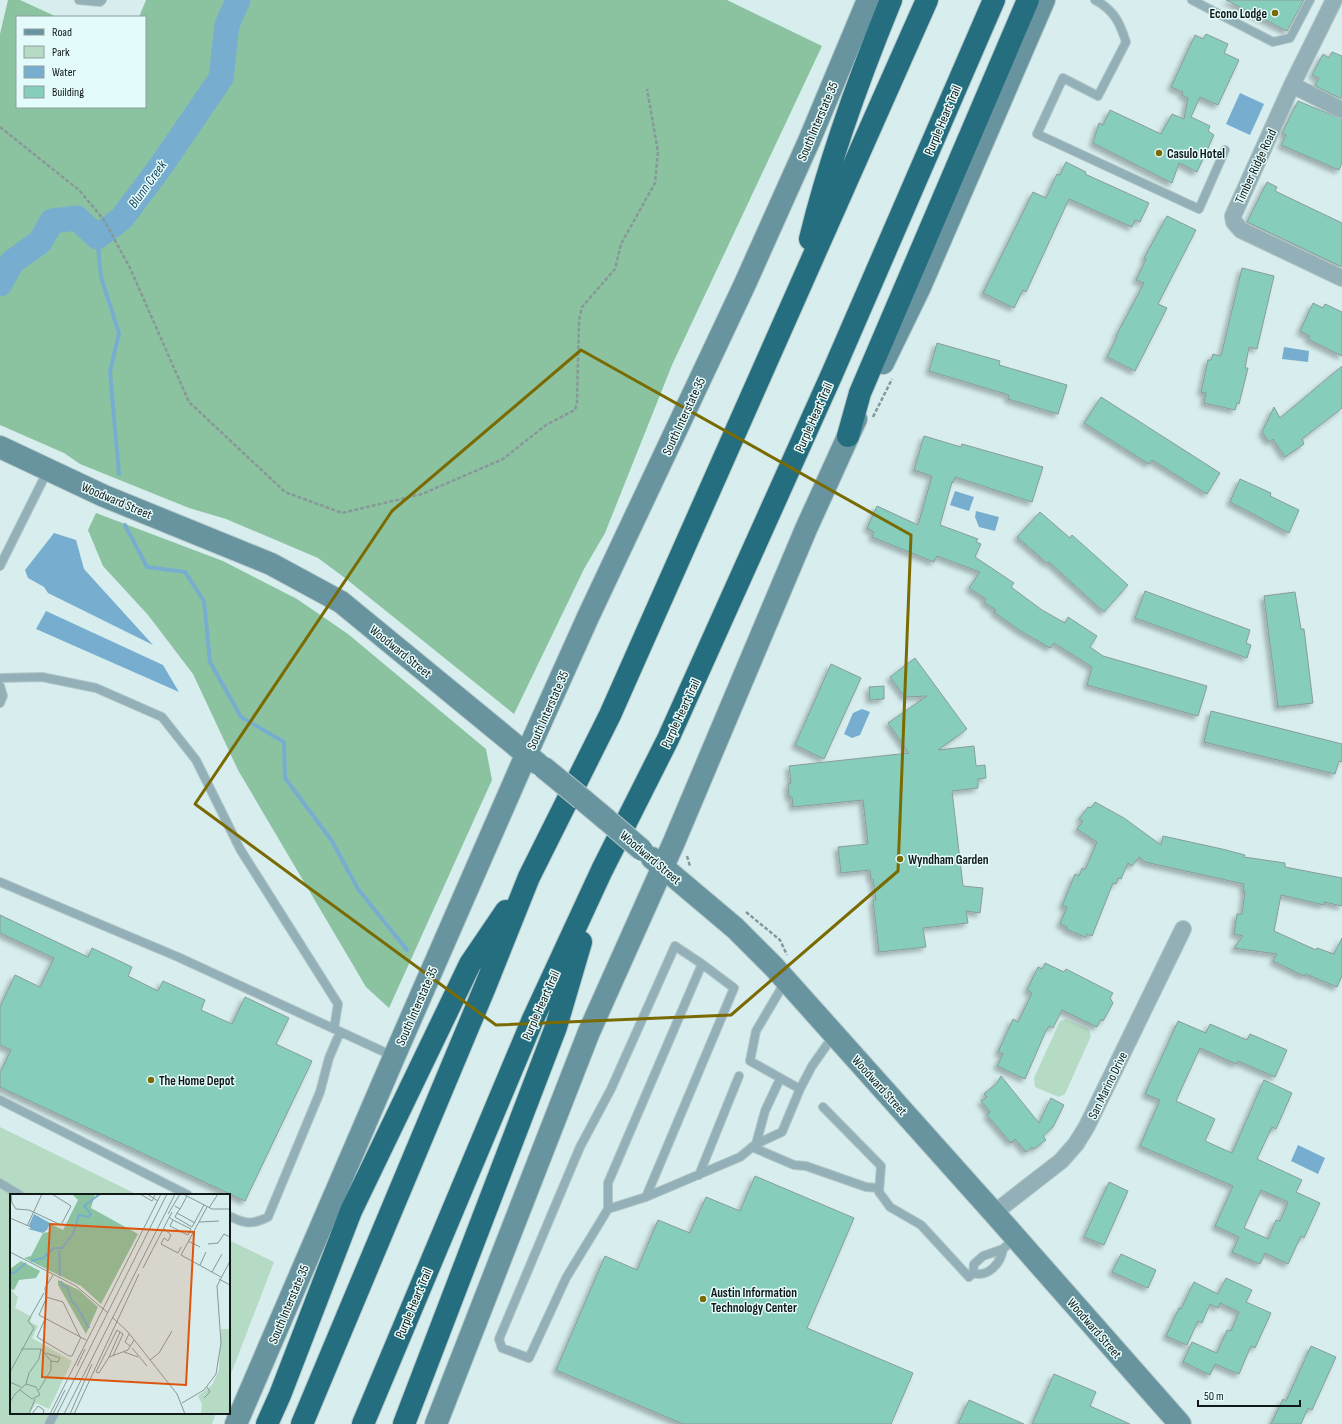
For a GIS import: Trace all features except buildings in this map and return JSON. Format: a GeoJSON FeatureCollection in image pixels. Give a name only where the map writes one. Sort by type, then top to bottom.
{"type":"FeatureCollection","features":[{"type":"Feature","properties":{"kind":"highway"},"geometry":{"type":"LineString","coordinates":[[795,296],[824,182],[867,59],[891,0]]}},
{"type":"Feature","properties":{"kind":"highway"},"geometry":{"type":"LineString","coordinates":[[302,1424],[485,987],[529,877],[610,715],[927,0]]}},
{"type":"Feature","properties":{"kind":"highway","name":"Purple Heart Trail"},"geometry":{"type":"LineString","coordinates":[[363,1424],[533,1019],[602,870],[668,739],[832,374],[994,0]]}},
{"type":"Feature","properties":{"kind":"highway"},"geometry":{"type":"LineString","coordinates":[[848,436],[860,393],[1009,41],[1028,0]]}},
{"type":"Feature","properties":{"kind":"highway"},"geometry":{"type":"LineString","coordinates":[[404,1424],[556,1027],[602,870]]}},
{"type":"Feature","properties":{"kind":"highway"},"geometry":{"type":"LineString","coordinates":[[267,1424],[283,1388],[351,1211],[470,964],[529,877]]}},
{"type":"Feature","properties":{"kind":"main road","name":"South Interstate 35"},"geometry":{"type":"LineString","coordinates":[[236,1424],[394,1057],[535,761],[588,618],[744,286],[809,141],[868,0]]}},
{"type":"Feature","properties":{"kind":"main road"},"geometry":{"type":"LineString","coordinates":[[436,1424],[589,1032],[663,867],[806,529],[848,436],[920,286],[1044,0]]}},
{"type":"Feature","properties":{"kind":"main road","name":"Woodward Street"},"geometry":{"type":"LineString","coordinates":[[0,447],[104,496],[271,564],[341,602],[535,761],[735,928],[786,981],[994,1213],[1009,1243],[1180,1424]]}},
{"type":"Feature","properties":{"kind":"street","name":"Timber Ridge Road"},"geometry":{"type":"LineString","coordinates":[[1334,0],[1292,85],[1234,211],[1234,222],[1241,230],[1342,278]]}},
{"type":"Feature","properties":{"kind":"street"},"geometry":{"type":"LineString","coordinates":[[1292,85],[1342,110]]}},
{"type":"Feature","properties":{"kind":"street","name":"San Marino Drive"},"geometry":{"type":"LineString","coordinates":[[994,1213],[1061,1161],[1076,1144],[1087,1126],[1183,929]]}},
{"type":"Feature","properties":{"kind":"lane"},"geometry":{"type":"LineString","coordinates":[[79,0],[100,2],[102,0]]}},
{"type":"Feature","properties":{"kind":"lane"},"geometry":{"type":"LineString","coordinates":[[1095,0],[1102,3],[1120,21],[1126,42],[1098,96],[1062,78],[1037,134],[1199,209],[1225,150]]}},
{"type":"Feature","properties":{"kind":"lane"},"geometry":{"type":"LineString","coordinates":[[1192,0],[1273,42],[1290,38],[1310,0]]}},
{"type":"Feature","properties":{"kind":"lane"},"geometry":{"type":"LineString","coordinates":[[0,566],[22,526],[49,469]]}},
{"type":"Feature","properties":{"kind":"lane"},"geometry":{"type":"LineString","coordinates":[[0,678],[42,677],[96,688],[162,717],[196,760],[240,849],[338,1004],[337,1031],[320,1092],[268,1217],[255,1223],[237,1220],[230,1216]]}},
{"type":"Feature","properties":{"kind":"lane"},"geometry":{"type":"LineString","coordinates":[[0,686],[3,696],[0,703]]}},
{"type":"Feature","properties":{"kind":"lane"},"geometry":{"type":"LineString","coordinates":[[0,882],[178,957],[394,1057]]}},
{"type":"Feature","properties":{"kind":"lane"},"geometry":{"type":"LineString","coordinates":[[646,1197],[734,988],[702,964],[675,946],[610,1089],[580,1147],[499,1338],[502,1348],[529,1358],[566,1278],[608,1209],[608,1183],[702,964]]}},
{"type":"Feature","properties":{"kind":"lane"},"geometry":{"type":"LineString","coordinates":[[786,981],[756,1031],[750,1061],[800,1089]]}},
{"type":"Feature","properties":{"kind":"lane"},"geometry":{"type":"LineString","coordinates":[[608,1209],[646,1197],[740,1157],[754,1146],[782,1132],[800,1089],[812,1066],[834,1035]]}},
{"type":"Feature","properties":{"kind":"lane"},"geometry":{"type":"LineString","coordinates":[[699,1175],[739,1076]]}},
{"type":"Feature","properties":{"kind":"lane"},"geometry":{"type":"LineString","coordinates":[[754,1146],[765,1111],[780,1079]]}},
{"type":"Feature","properties":{"kind":"lane"},"geometry":{"type":"LineString","coordinates":[[0,1100],[186,1194]]}},
{"type":"Feature","properties":{"kind":"lane"},"geometry":{"type":"LineString","coordinates":[[823,1107],[880,1166],[879,1192],[890,1206],[921,1225],[969,1277],[973,1274],[985,1274],[998,1264],[1009,1243]]}},
{"type":"Feature","properties":{"kind":"lane"},"geometry":{"type":"LineString","coordinates":[[754,1146],[794,1165],[806,1166],[866,1187],[879,1188]]}},
{"type":"Feature","properties":{"kind":"lane"},"geometry":{"type":"LineString","coordinates":[[0,1183],[18,1194]]}},
{"type":"Feature","properties":{"kind":"lane"},"geometry":{"type":"LineString","coordinates":[[973,1274],[974,1264],[984,1256],[1009,1243]]}},
{"type":"Feature","properties":{"kind":"lane"},"geometry":{"type":"LineString","coordinates":[[49,1424],[54,1414]]}},
{"type":"Feature","properties":{"kind":"path"},"geometry":{"type":"LineString","coordinates":[[0,127],[78,190],[104,220],[130,268],[189,402],[285,492],[342,512],[422,494],[503,459],[546,425],[575,410],[577,402],[578,320],[582,307],[615,269],[621,244],[655,183],[658,152],[647,89]]}},
{"type":"Feature","properties":{"kind":"path"},"geometry":{"type":"LineString","coordinates":[[880,403],[892,377]]}},
{"type":"Feature","properties":{"kind":"path"},"geometry":{"type":"LineString","coordinates":[[768,929],[785,947]]}},
{"type":"Feature","properties":{"kind":"highlighted area"},"geometry":{"type":"Polygon","coordinates":[[[581,350],[911,535],[898,871],[731,1015],[496,1025],[195,804],[392,511],[581,350]]]}},
{"type":"Feature","properties":{"kind":"green space"},"geometry":{"type":"Polygon","coordinates":[[[8,0],[20,0],[55,16],[16,16],[16,108],[146,108],[146,16],[139,16],[146,0],[727,0],[822,46],[672,365],[605,533],[584,569],[514,714],[318,558],[226,519],[189,508],[80,464],[64,453],[0,425],[0,34],[8,0]]]}},
{"type":"Feature","properties":{"kind":"green space"},"geometry":{"type":"Polygon","coordinates":[[[96,513],[223,561],[297,599],[348,634],[486,749],[492,780],[389,1008],[366,987],[238,770],[193,674],[148,615],[103,566],[88,530],[96,513]]]}},
{"type":"Feature","properties":{"kind":"green space"},"geometry":{"type":"Polygon","coordinates":[[[1066,1019],[1089,1029],[1091,1036],[1065,1094],[1059,1097],[1035,1087],[1034,1078],[1060,1021],[1066,1019]]]}},
{"type":"Feature","properties":{"kind":"green space"},"geometry":{"type":"Polygon","coordinates":[[[0,1127],[136,1194],[10,1194],[10,1414],[216,1414],[212,1424],[0,1424],[0,1127]]]}},
{"type":"Feature","properties":{"kind":"green space"},"geometry":{"type":"Polygon","coordinates":[[[230,1240],[274,1262],[230,1376],[230,1240]]]}},
{"type":"Feature","properties":{"kind":"water"},"geometry":{"type":"Polygon","coordinates":[[[1240,93],[1264,104],[1250,135],[1226,124],[1240,93]]]}},
{"type":"Feature","properties":{"kind":"water"},"geometry":{"type":"Polygon","coordinates":[[[1284,347],[1309,351],[1308,362],[1282,359],[1284,347]]]}},
{"type":"Feature","properties":{"kind":"water"},"geometry":{"type":"Polygon","coordinates":[[[955,491],[974,497],[969,511],[950,505],[955,491]]]}},
{"type":"Feature","properties":{"kind":"water"},"geometry":{"type":"Polygon","coordinates":[[[976,511],[999,517],[995,531],[979,527],[975,517],[976,511]]]}},
{"type":"Feature","properties":{"kind":"water"},"geometry":{"type":"Polygon","coordinates":[[[54,533],[76,540],[84,569],[153,645],[48,593],[44,587],[28,578],[25,570],[54,533]]]}},
{"type":"Feature","properties":{"kind":"water"},"geometry":{"type":"Polygon","coordinates":[[[46,611],[163,665],[179,692],[36,629],[46,611]]]}},
{"type":"Feature","properties":{"kind":"water"},"geometry":{"type":"Polygon","coordinates":[[[862,709],[870,712],[860,735],[852,738],[844,734],[853,713],[862,709]]]}},
{"type":"Feature","properties":{"kind":"water"},"geometry":{"type":"Polygon","coordinates":[[[1298,1145],[1325,1158],[1318,1174],[1291,1161],[1298,1145]]]}},
{"type":"Feature","properties":{"kind":"waterway","name":"Blunn Creek"},"geometry":{"type":"LineString","coordinates":[[0,284],[12,262],[40,242],[52,221],[77,218],[97,237],[122,218],[161,166],[221,78],[227,25],[238,0]]}},
{"type":"Feature","properties":{"kind":"waterway"},"geometry":{"type":"LineString","coordinates":[[97,237],[101,277],[119,333],[110,372],[119,474]]}},
{"type":"Feature","properties":{"kind":"waterway"},"geometry":{"type":"LineString","coordinates":[[125,525],[147,567],[185,572],[204,601],[210,662],[241,717],[284,742],[285,778],[332,841],[358,889],[407,950]]}},
{"type":"Feature","properties":{"kind":"place","name":"Econo Lodge"},"geometry":{"type":"Point","coordinates":[1275,13]}},
{"type":"Feature","properties":{"kind":"place","name":"Casulo Hotel"},"geometry":{"type":"Point","coordinates":[1159,153]}},
{"type":"Feature","properties":{"kind":"place","name":"Wyndham Garden"},"geometry":{"type":"Point","coordinates":[900,859]}},
{"type":"Feature","properties":{"kind":"place","name":"The Home Depot"},"geometry":{"type":"Point","coordinates":[151,1080]}},
{"type":"Feature","properties":{"kind":"place","name":"Austin Information Technology Center"},"geometry":{"type":"Point","coordinates":[703,1299]}}]}
